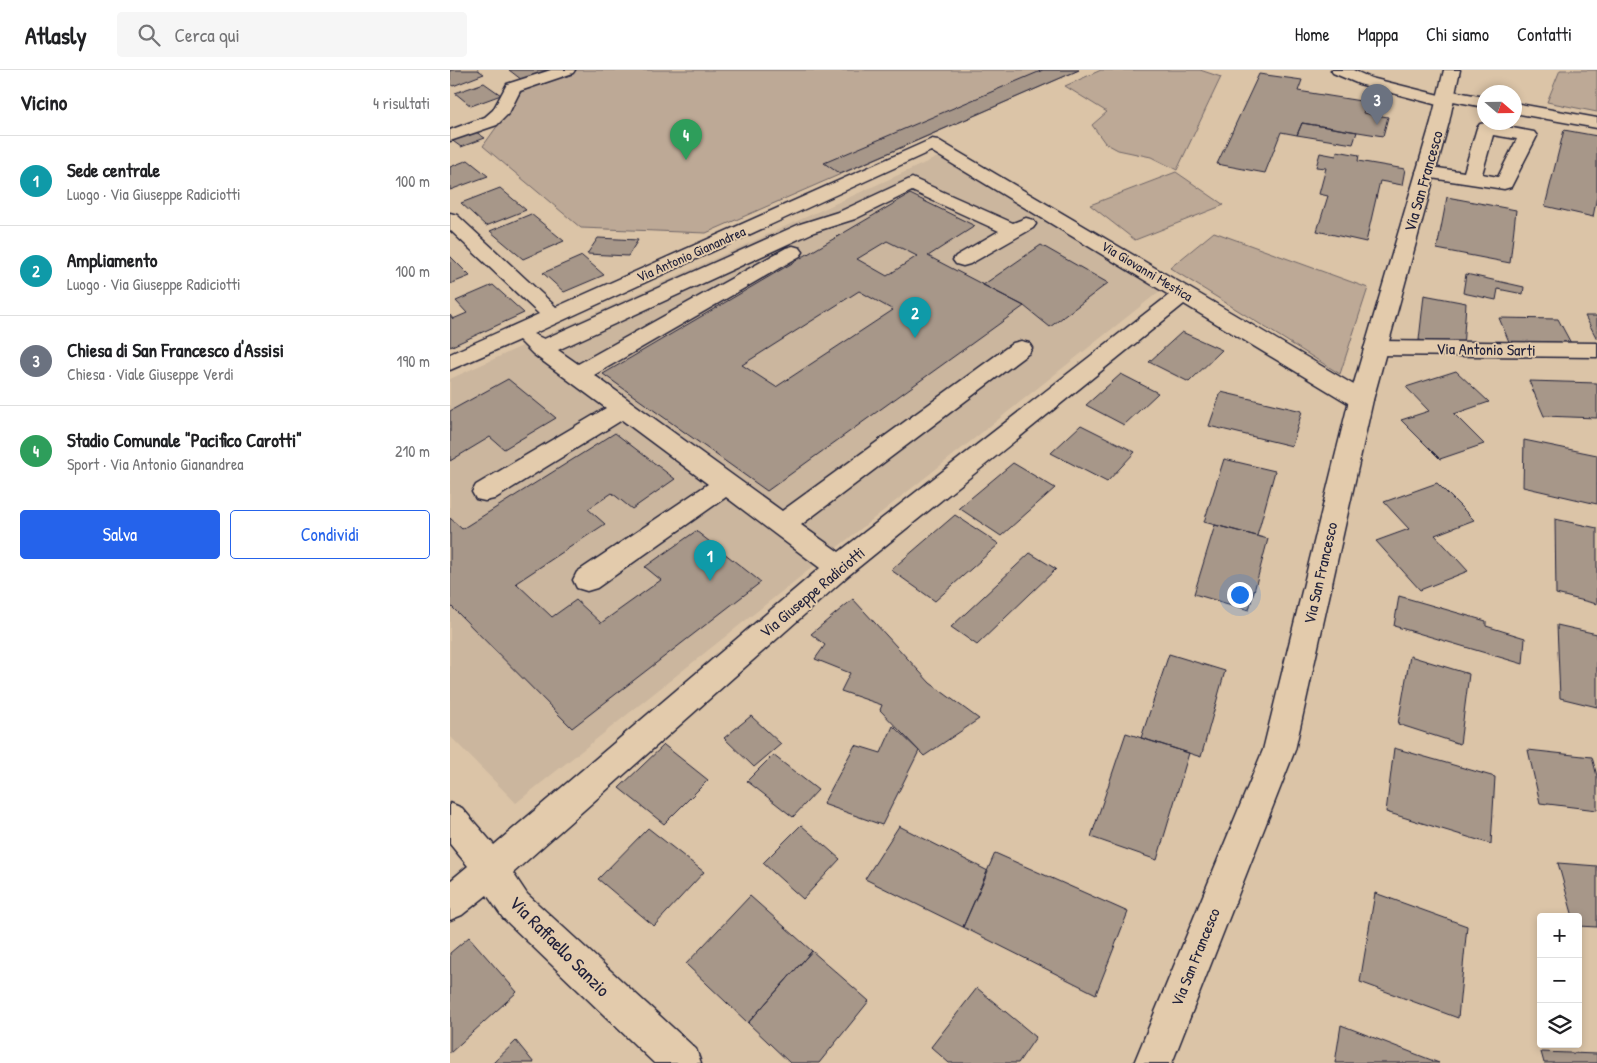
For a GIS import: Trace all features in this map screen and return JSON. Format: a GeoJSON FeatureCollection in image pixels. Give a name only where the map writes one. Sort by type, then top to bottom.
{"type":"FeatureCollection","features":[{"type":"Feature","properties":{"kind":"street"},"geometry":{"type":"LineString","coordinates":[[450,136],[491,121],[500,113],[513,88],[566,70]]}},
{"type":"Feature","properties":{"kind":"street"},"geometry":{"type":"LineString","coordinates":[[1339,70],[1365,81],[1477,101]]}},
{"type":"Feature","properties":{"kind":"street"},"geometry":{"type":"LineString","coordinates":[[1373,70],[1446,96]]}},
{"type":"Feature","properties":{"kind":"street","name":"Via San Francesco"},"geometry":{"type":"LineString","coordinates":[[1153,1063],[1279,750],[1361,400],[1452,70]]}},
{"type":"Feature","properties":{"kind":"street"},"geometry":{"type":"LineString","coordinates":[[1522,109],[1597,123]]}},
{"type":"Feature","properties":{"kind":"street","name":"Via Giovanni Mestica"},"geometry":{"type":"LineString","coordinates":[[932,144],[1361,400]]}},
{"type":"Feature","properties":{"kind":"street","name":"Via Antonio Gianandrea"},"geometry":{"type":"LineString","coordinates":[[450,363],[932,144]]}},
{"type":"Feature","properties":{"kind":"street"},"geometry":{"type":"LineString","coordinates":[[1425,172],[1472,178]]}},
{"type":"Feature","properties":{"kind":"street"},"geometry":{"type":"LineString","coordinates":[[541,349],[808,228],[848,215],[912,184],[1014,231]]}},
{"type":"Feature","properties":{"kind":"street"},"geometry":{"type":"LineString","coordinates":[[963,260],[1047,212]]}},
{"type":"Feature","properties":{"kind":"street"},"geometry":{"type":"LineString","coordinates":[[450,219],[553,316]]}},
{"type":"Feature","properties":{"kind":"street"},"geometry":{"type":"LineString","coordinates":[[577,375],[820,236],[808,228]]}},
{"type":"Feature","properties":{"kind":"street","name":"Via Giuseppe Radiciotti"},"geometry":{"type":"LineString","coordinates":[[450,903],[840,567],[1184,293]]}},
{"type":"Feature","properties":{"kind":"street"},"geometry":{"type":"LineString","coordinates":[[518,332],[840,567]]}},
{"type":"Feature","properties":{"kind":"street"},"geometry":{"type":"LineString","coordinates":[[782,525],[1021,348]]}},
{"type":"Feature","properties":{"kind":"street","name":"Via Antonio Sarti"},"geometry":{"type":"LineString","coordinates":[[1375,348],[1597,350]]}},
{"type":"Feature","properties":{"kind":"street"},"geometry":{"type":"LineString","coordinates":[[485,492],[622,408]]}},
{"type":"Feature","properties":{"kind":"street"},"geometry":{"type":"LineString","coordinates":[[587,580],[726,484]]}},
{"type":"Feature","properties":{"kind":"street","name":"Via Raffaello Sanzio"},"geometry":{"type":"LineString","coordinates":[[450,819],[475,847],[515,906],[682,1063]]}},
{"type":"Feature","properties":{"kind":"shaded area"},"geometry":{"type":"Polygon","coordinates":[[[576,70],[1079,70],[706,233],[581,228],[483,146],[525,87],[576,70]]]}},
{"type":"Feature","properties":{"kind":"shaded area"},"geometry":{"type":"Polygon","coordinates":[[[1101,70],[1200,70],[1221,77],[1177,170],[1151,157],[1118,150],[1105,143],[1092,125],[1107,112],[1065,86],[1101,70]]]}},
{"type":"Feature","properties":{"kind":"shaded area"},"geometry":{"type":"Polygon","coordinates":[[[1560,70],[1597,70],[1597,112],[1547,102],[1560,70]]]}},
{"type":"Feature","properties":{"kind":"shaded area"},"geometry":{"type":"Polygon","coordinates":[[[938,157],[1161,290],[516,803],[450,736],[450,379],[938,157]]]}},
{"type":"Feature","properties":{"kind":"shaded area"},"geometry":{"type":"Polygon","coordinates":[[[1176,172],[1224,205],[1135,240],[1090,205],[1176,172]]]}},
{"type":"Feature","properties":{"kind":"shaded area"},"geometry":{"type":"Polygon","coordinates":[[[1214,232],[1368,288],[1340,374],[1170,268],[1214,232]]]}},
{"type":"Feature","properties":{"kind":"building"},"geometry":{"type":"Polygon","coordinates":[[[450,70],[478,70],[484,74],[453,86],[450,84],[450,70]]]}},
{"type":"Feature","properties":{"kind":"building"},"geometry":{"type":"Polygon","coordinates":[[[509,70],[551,70],[522,80],[509,70]]]}},
{"type":"Feature","properties":{"kind":"building"},"geometry":{"type":"Polygon","coordinates":[[[1043,70],[1079,70],[840,174],[824,163],[1043,70]]]}},
{"type":"Feature","properties":{"kind":"building"},"geometry":{"type":"Polygon","coordinates":[[[1259,74],[1302,80],[1298,91],[1367,102],[1363,113],[1388,117],[1383,136],[1302,123],[1297,135],[1281,132],[1265,173],[1217,164],[1259,74]]]}},
{"type":"Feature","properties":{"kind":"building"},"geometry":{"type":"Polygon","coordinates":[[[484,83],[501,95],[471,106],[455,93],[484,83]]]}},
{"type":"Feature","properties":{"kind":"building"},"geometry":{"type":"Polygon","coordinates":[[[1302,123],[1357,132],[1353,144],[1297,135],[1302,123]]]}},
{"type":"Feature","properties":{"kind":"building"},"geometry":{"type":"Polygon","coordinates":[[[473,130],[485,138],[461,147],[450,139],[473,130]]]}},
{"type":"Feature","properties":{"kind":"building"},"geometry":{"type":"Polygon","coordinates":[[[1564,130],[1597,136],[1597,196],[1593,217],[1545,206],[1564,130]]]}},
{"type":"Feature","properties":{"kind":"building"},"geometry":{"type":"Polygon","coordinates":[[[1337,151],[1359,155],[1358,161],[1405,169],[1402,185],[1380,181],[1366,242],[1317,231],[1328,196],[1319,194],[1326,168],[1316,167],[1320,153],[1336,156],[1337,151]]]}},
{"type":"Feature","properties":{"kind":"building"},"geometry":{"type":"Polygon","coordinates":[[[468,160],[488,176],[450,190],[450,167],[468,160]]]}},
{"type":"Feature","properties":{"kind":"building"},"geometry":{"type":"Polygon","coordinates":[[[500,188],[526,210],[486,226],[461,203],[500,188]]]}},
{"type":"Feature","properties":{"kind":"building"},"geometry":{"type":"Polygon","coordinates":[[[910,194],[975,226],[928,256],[1024,306],[767,491],[603,374],[910,194]],[[887,241],[857,259],[887,276],[917,256],[887,241]],[[859,291],[742,365],[776,387],[893,310],[859,291]]]}},
{"type":"Feature","properties":{"kind":"building"},"geometry":{"type":"Polygon","coordinates":[[[1447,197],[1516,210],[1510,263],[1437,249],[1447,197]]]}},
{"type":"Feature","properties":{"kind":"building"},"geometry":{"type":"Polygon","coordinates":[[[531,214],[564,241],[523,259],[490,231],[531,214]]]}},
{"type":"Feature","properties":{"kind":"building"},"geometry":{"type":"Polygon","coordinates":[[[598,238],[638,240],[628,256],[587,254],[598,238]]]}},
{"type":"Feature","properties":{"kind":"building"},"geometry":{"type":"Polygon","coordinates":[[[1041,245],[1108,283],[1050,327],[1024,306],[983,285],[1041,245]]]}},
{"type":"Feature","properties":{"kind":"building"},"geometry":{"type":"Polygon","coordinates":[[[450,256],[470,276],[450,284],[450,256]]]}},
{"type":"Feature","properties":{"kind":"building"},"geometry":{"type":"Polygon","coordinates":[[[582,256],[604,275],[564,292],[543,273],[582,256]]]}},
{"type":"Feature","properties":{"kind":"building"},"geometry":{"type":"Polygon","coordinates":[[[1466,274],[1524,287],[1523,294],[1498,289],[1496,300],[1463,293],[1466,274]]]}},
{"type":"Feature","properties":{"kind":"building"},"geometry":{"type":"Polygon","coordinates":[[[493,285],[524,313],[450,347],[450,315],[453,319],[467,313],[456,301],[493,285]]]}},
{"type":"Feature","properties":{"kind":"building"},"geometry":{"type":"Polygon","coordinates":[[[1424,295],[1466,303],[1463,349],[1419,340],[1424,295]]]}},
{"type":"Feature","properties":{"kind":"building"},"geometry":{"type":"Polygon","coordinates":[[[1585,316],[1597,316],[1597,339],[1585,316]]]}},
{"type":"Feature","properties":{"kind":"building"},"geometry":{"type":"Polygon","coordinates":[[[1499,318],[1558,319],[1572,345],[1510,344],[1499,318]]]}},
{"type":"Feature","properties":{"kind":"building"},"geometry":{"type":"Polygon","coordinates":[[[1182,332],[1222,350],[1189,382],[1149,362],[1182,332]]]}},
{"type":"Feature","properties":{"kind":"building"},"geometry":{"type":"Polygon","coordinates":[[[1456,371],[1489,402],[1454,414],[1484,444],[1440,459],[1401,420],[1429,411],[1406,387],[1456,371]]]}},
{"type":"Feature","properties":{"kind":"building"},"geometry":{"type":"Polygon","coordinates":[[[1121,374],[1158,393],[1124,425],[1086,405],[1121,374]]]}},
{"type":"Feature","properties":{"kind":"building"},"geometry":{"type":"Polygon","coordinates":[[[508,379],[556,418],[504,449],[490,437],[450,461],[450,411],[508,379]]]}},
{"type":"Feature","properties":{"kind":"building"},"geometry":{"type":"Polygon","coordinates":[[[1529,381],[1597,383],[1597,418],[1544,416],[1529,381]]]}},
{"type":"Feature","properties":{"kind":"building"},"geometry":{"type":"Polygon","coordinates":[[[1221,392],[1302,411],[1292,446],[1209,426],[1221,392]]]}},
{"type":"Feature","properties":{"kind":"building"},"geometry":{"type":"Polygon","coordinates":[[[1081,425],[1135,452],[1107,482],[1051,453],[1081,425]]]}},
{"type":"Feature","properties":{"kind":"building"},"geometry":{"type":"Polygon","coordinates":[[[615,433],[675,479],[632,509],[612,493],[588,509],[605,524],[516,583],[552,617],[576,600],[601,623],[661,580],[645,567],[696,531],[761,582],[572,728],[450,605],[450,518],[462,529],[615,433]]]}},
{"type":"Feature","properties":{"kind":"building"},"geometry":{"type":"Polygon","coordinates":[[[1524,440],[1597,455],[1597,504],[1523,487],[1524,440]]]}},
{"type":"Feature","properties":{"kind":"building"},"geometry":{"type":"Polygon","coordinates":[[[1224,459],[1275,471],[1257,536],[1204,522],[1224,459]]]}},
{"type":"Feature","properties":{"kind":"building"},"geometry":{"type":"Polygon","coordinates":[[[1013,463],[1055,488],[1001,536],[959,508],[1013,463]]]}},
{"type":"Feature","properties":{"kind":"building"},"geometry":{"type":"Polygon","coordinates":[[[1437,483],[1474,520],[1435,535],[1468,571],[1420,590],[1376,541],[1409,529],[1384,502],[1437,483]]]}},
{"type":"Feature","properties":{"kind":"building"},"geometry":{"type":"Polygon","coordinates":[[[955,515],[999,544],[935,601],[891,570],[955,515]]]}},
{"type":"Feature","properties":{"kind":"building"},"geometry":{"type":"Polygon","coordinates":[[[1555,519],[1597,528],[1597,604],[1556,594],[1555,519]]]}},
{"type":"Feature","properties":{"kind":"building"},"geometry":{"type":"Polygon","coordinates":[[[1215,525],[1268,539],[1249,610],[1194,594],[1215,525]]]}},
{"type":"Feature","properties":{"kind":"building"},"geometry":{"type":"Polygon","coordinates":[[[1030,553],[1056,569],[977,645],[951,627],[1030,553]]]}},
{"type":"Feature","properties":{"kind":"building"},"geometry":{"type":"Polygon","coordinates":[[[1399,596],[1486,621],[1486,626],[1525,638],[1523,664],[1394,626],[1399,596]]]}},
{"type":"Feature","properties":{"kind":"building"},"geometry":{"type":"Polygon","coordinates":[[[853,599],[930,683],[979,719],[924,756],[880,710],[882,705],[841,691],[850,673],[815,659],[825,645],[811,634],[853,599]]]}},
{"type":"Feature","properties":{"kind":"building"},"geometry":{"type":"Polygon","coordinates":[[[1557,625],[1597,634],[1597,707],[1560,698],[1557,625]]]}},
{"type":"Feature","properties":{"kind":"building"},"geometry":{"type":"Polygon","coordinates":[[[1169,654],[1225,671],[1201,757],[1141,738],[1169,654]]]}},
{"type":"Feature","properties":{"kind":"building"},"geometry":{"type":"Polygon","coordinates":[[[1410,656],[1469,674],[1460,744],[1398,724],[1410,656]]]}},
{"type":"Feature","properties":{"kind":"building"},"geometry":{"type":"Polygon","coordinates":[[[751,716],[781,744],[754,767],[724,738],[751,716]]]}},
{"type":"Feature","properties":{"kind":"building"},"geometry":{"type":"Polygon","coordinates":[[[893,726],[919,751],[882,825],[823,804],[855,745],[881,753],[893,726]]]}},
{"type":"Feature","properties":{"kind":"building"},"geometry":{"type":"Polygon","coordinates":[[[1126,733],[1189,753],[1157,860],[1091,837],[1126,733]]]}},
{"type":"Feature","properties":{"kind":"building"},"geometry":{"type":"Polygon","coordinates":[[[664,745],[708,780],[664,824],[619,788],[664,745]]]}},
{"type":"Feature","properties":{"kind":"building"},"geometry":{"type":"Polygon","coordinates":[[[1394,748],[1495,777],[1491,844],[1386,812],[1394,748]]]}},
{"type":"Feature","properties":{"kind":"building"},"geometry":{"type":"Polygon","coordinates":[[[1528,750],[1592,757],[1597,776],[1597,810],[1540,803],[1528,750]]]}},
{"type":"Feature","properties":{"kind":"building"},"geometry":{"type":"Polygon","coordinates":[[[773,755],[818,790],[793,817],[747,781],[773,755]]]}},
{"type":"Feature","properties":{"kind":"building"},"geometry":{"type":"Polygon","coordinates":[[[801,825],[840,859],[803,899],[763,863],[801,825]]]}},
{"type":"Feature","properties":{"kind":"building"},"geometry":{"type":"Polygon","coordinates":[[[899,826],[988,871],[963,927],[865,879],[899,826]]]}},
{"type":"Feature","properties":{"kind":"building"},"geometry":{"type":"Polygon","coordinates":[[[648,828],[704,872],[654,926],[598,879],[648,828]]]}},
{"type":"Feature","properties":{"kind":"building"},"geometry":{"type":"Polygon","coordinates":[[[995,853],[1128,912],[1096,994],[963,927],[995,853]]]}},
{"type":"Feature","properties":{"kind":"building"},"geometry":{"type":"Polygon","coordinates":[[[1558,863],[1597,866],[1597,927],[1582,926],[1582,913],[1572,913],[1558,863]]]}},
{"type":"Feature","properties":{"kind":"building"},"geometry":{"type":"Polygon","coordinates":[[[1375,893],[1467,926],[1458,1018],[1360,982],[1375,893]]]}},
{"type":"Feature","properties":{"kind":"building"},"geometry":{"type":"Polygon","coordinates":[[[750,896],[812,951],[748,1023],[686,964],[750,896]]]}},
{"type":"Feature","properties":{"kind":"building"},"geometry":{"type":"Polygon","coordinates":[[[469,937],[517,992],[450,1053],[450,953],[469,937]]]}},
{"type":"Feature","properties":{"kind":"building"},"geometry":{"type":"Polygon","coordinates":[[[812,951],[869,1001],[819,1063],[790,1063],[748,1023],[812,951]]]}},
{"type":"Feature","properties":{"kind":"building"},"geometry":{"type":"Polygon","coordinates":[[[977,988],[1036,1037],[1018,1063],[949,1063],[931,1047],[977,988]]]}},
{"type":"Feature","properties":{"kind":"building"},"geometry":{"type":"Polygon","coordinates":[[[1341,1025],[1439,1063],[1335,1063],[1341,1025]]]}},
{"type":"Feature","properties":{"kind":"building"},"geometry":{"type":"Polygon","coordinates":[[[516,1041],[534,1063],[493,1063],[516,1041]]]}},
{"type":"Feature","properties":{"kind":"building"},"geometry":{"type":"Polygon","coordinates":[[[1541,1052],[1597,1054],[1597,1063],[1544,1063],[1541,1052]]]}},
{"type":"Feature","properties":{"kind":"place","name":"Chiesa di San Francesco d'Assisi"},"geometry":{"type":"Point","coordinates":[1377,125]}},
{"type":"Feature","properties":{"kind":"place","name":"Stadio Comunale \"Pacifico Carotti\""},"geometry":{"type":"Point","coordinates":[686,160]}},
{"type":"Feature","properties":{"kind":"place","name":"Ampliamento"},"geometry":{"type":"Point","coordinates":[915,338]}},
{"type":"Feature","properties":{"kind":"place","name":"Sede centrale"},"geometry":{"type":"Point","coordinates":[710,581]}}]}
